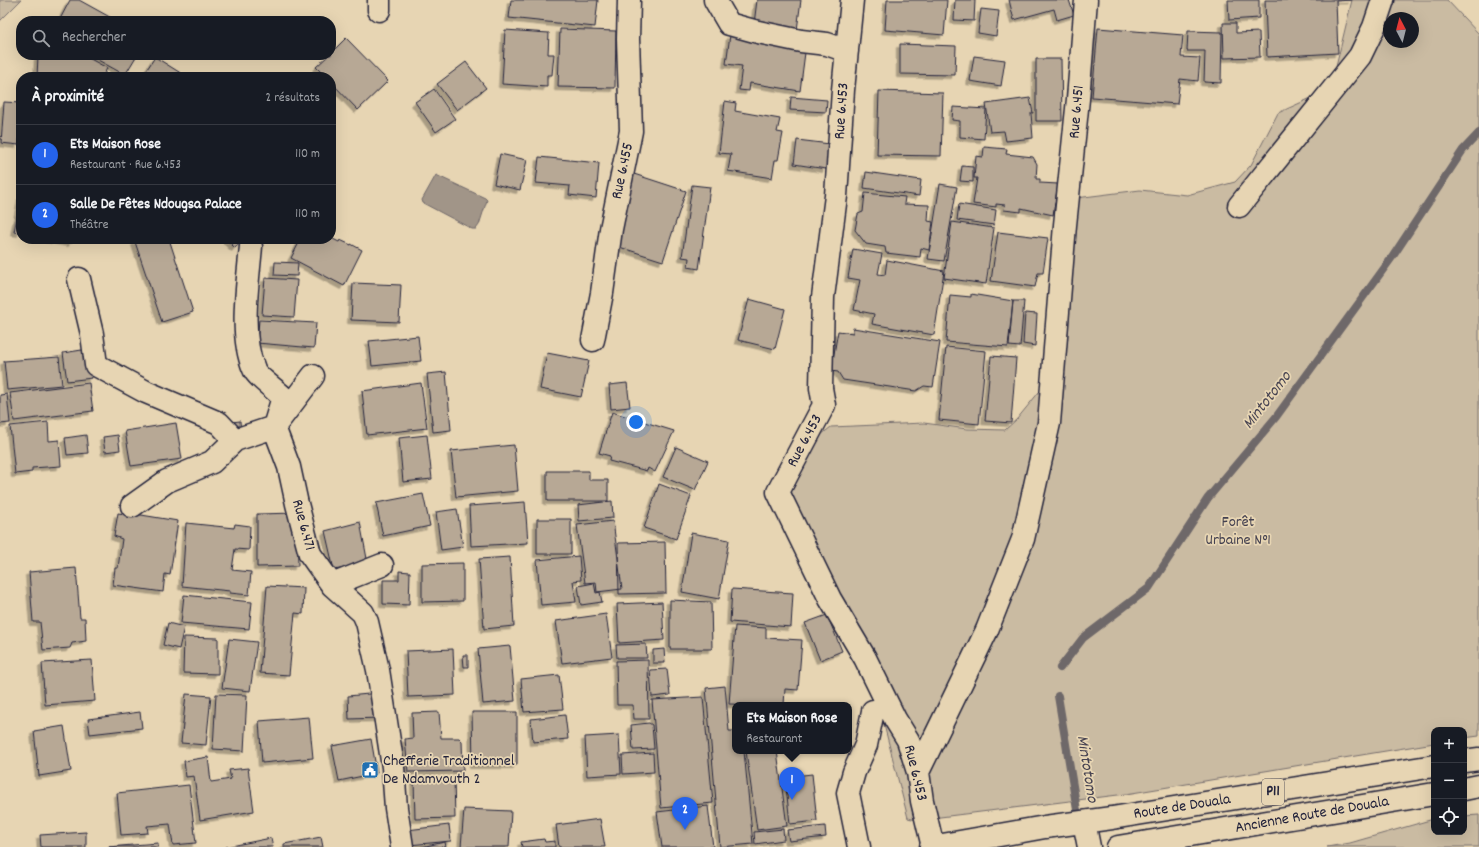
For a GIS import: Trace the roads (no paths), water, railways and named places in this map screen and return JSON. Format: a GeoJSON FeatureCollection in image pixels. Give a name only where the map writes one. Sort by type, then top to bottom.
{"type":"FeatureCollection","features":[{"type":"Feature","properties":{"kind":"street","name":"Rue 6.455"},"geometry":{"type":"LineString","coordinates":[[592,340],[602,293],[611,229],[631,131],[628,39],[629,0]]}},
{"type":"Feature","properties":{"kind":"street"},"geometry":{"type":"LineString","coordinates":[[715,0],[729,24],[801,41],[827,44],[847,51]]}},
{"type":"Feature","properties":{"kind":"street","name":"Rue 6.453"},"geometry":{"type":"LineString","coordinates":[[852,0],[843,90],[836,196],[823,297],[821,388],[824,406],[778,492],[830,599],[865,658],[895,719],[908,740],[918,772],[922,801],[932,847]]}},
{"type":"Feature","properties":{"kind":"street","name":"Rue 6.451"},"geometry":{"type":"LineString","coordinates":[[918,772],[986,630],[1023,539],[1049,423],[1065,225],[1078,99],[1086,0]]}},
{"type":"Feature","properties":{"kind":"street"},"geometry":{"type":"LineString","coordinates":[[1239,206],[1360,56],[1374,27],[1383,0]]}},
{"type":"Feature","properties":{"kind":"street"},"geometry":{"type":"LineString","coordinates":[[251,246],[245,324],[254,371],[283,397],[274,427]]}},
{"type":"Feature","properties":{"kind":"street"},"geometry":{"type":"LineString","coordinates":[[80,279],[92,334],[96,365],[146,392],[219,423],[235,440]]}},
{"type":"Feature","properties":{"kind":"street"},"geometry":{"type":"LineString","coordinates":[[132,506],[166,481],[212,462],[235,440],[274,427],[313,376]]}},
{"type":"Feature","properties":{"kind":"street","name":"Rue 6.471"},"geometry":{"type":"LineString","coordinates":[[274,427],[289,467],[310,554],[332,585],[363,613],[367,622],[378,670],[393,767],[396,808],[402,847]]}},
{"type":"Feature","properties":{"kind":"street"},"geometry":{"type":"LineString","coordinates":[[332,585],[382,565]]}},
{"type":"Feature","properties":{"kind":"street"},"geometry":{"type":"LineString","coordinates":[[859,847],[848,793],[854,772],[866,745],[873,711]]}},
{"type":"Feature","properties":{"kind":"street"},"geometry":{"type":"LineString","coordinates":[[1467,761],[1479,759]]}},
{"type":"Feature","properties":{"kind":"street","name":"Route de Douala"},"geometry":{"type":"LineString","coordinates":[[932,847],[1046,827],[1112,818],[1431,766]]}},
{"type":"Feature","properties":{"kind":"street"},"geometry":{"type":"LineString","coordinates":[[1467,788],[1479,786]]}},
{"type":"Feature","properties":{"kind":"street","name":"Ancienne Route de Douala"},"geometry":{"type":"LineString","coordinates":[[1118,847],[1431,795]]}},
{"type":"Feature","properties":{"kind":"street"},"geometry":{"type":"LineString","coordinates":[[1084,822],[1089,847]]}},
{"type":"Feature","properties":{"kind":"waterway","name":"Mintotomo"},"geometry":{"type":"LineString","coordinates":[[1060,668],[1083,638],[1149,588],[1208,498],[1276,417],[1393,256],[1463,150],[1479,133]]}},
{"type":"Feature","properties":{"kind":"waterway","name":"Mintotomo"},"geometry":{"type":"LineString","coordinates":[[1058,696],[1079,822]]}},
{"type":"Feature","properties":{"kind":"place","name":"Chefferie Traditionnel De Ndamvouth 2"},"geometry":{"type":"Point","coordinates":[370,770]}},
{"type":"Feature","properties":{"kind":"place","name":"Ets Maison Rose"},"geometry":{"type":"Point","coordinates":[792,800]}},
{"type":"Feature","properties":{"kind":"place","name":"Salle De Fêtes Ndougsa Palace"},"geometry":{"type":"Point","coordinates":[685,830]}},
{"type":"Feature","properties":{"kind":"park label","name":"Forêt Urbaine N°1"},"geometry":{"type":"Point","coordinates":[1238,531]}}]}
